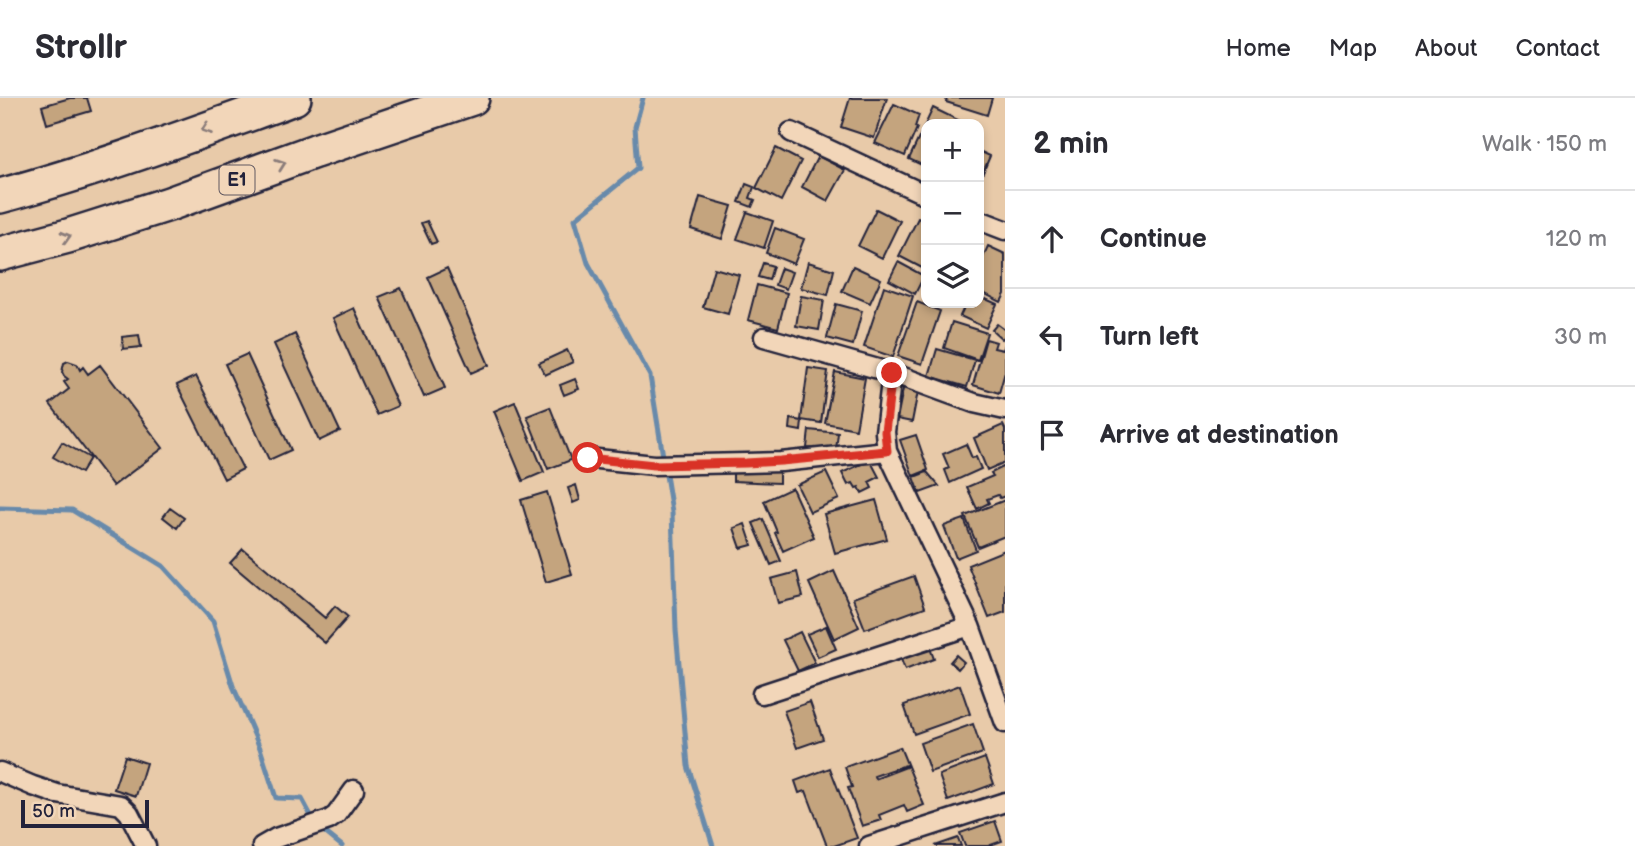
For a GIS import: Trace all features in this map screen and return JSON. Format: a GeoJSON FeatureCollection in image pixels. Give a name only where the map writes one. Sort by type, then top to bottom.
{"type":"FeatureCollection","features":[{"type":"Feature","properties":{"kind":"highway"},"geometry":{"type":"LineString","coordinates":[[0,196],[61,180],[294,98]]}},
{"type":"Feature","properties":{"kind":"highway","name":"E1"},"geometry":{"type":"LineString","coordinates":[[0,254],[169,204],[472,98]]}},
{"type":"Feature","properties":{"kind":"street"},"geometry":{"type":"LineString","coordinates":[[791,132],[921,193]]}},
{"type":"Feature","properties":{"kind":"street"},"geometry":{"type":"LineString","coordinates":[[984,221],[1005,230]]}},
{"type":"Feature","properties":{"kind":"street"},"geometry":{"type":"LineString","coordinates":[[764,337],[892,373],[974,403],[1005,410]]}},
{"type":"Feature","properties":{"kind":"street"},"geometry":{"type":"LineString","coordinates":[[892,373],[885,432],[887,451],[970,626],[1005,723]]}},
{"type":"Feature","properties":{"kind":"street"},"geometry":{"type":"LineString","coordinates":[[588,458],[662,465],[781,461],[887,451]]}},
{"type":"Feature","properties":{"kind":"street"},"geometry":{"type":"LineString","coordinates":[[762,694],[970,626]]}},
{"type":"Feature","properties":{"kind":"street"},"geometry":{"type":"LineString","coordinates":[[0,772],[57,794],[121,805],[129,813],[146,846]]}},
{"type":"Feature","properties":{"kind":"street"},"geometry":{"type":"LineString","coordinates":[[262,846],[276,838],[329,820],[336,815],[354,790]]}},
{"type":"Feature","properties":{"kind":"street"},"geometry":{"type":"LineString","coordinates":[[869,846],[1005,803]]}},
{"type":"Feature","properties":{"kind":"building"},"geometry":{"type":"Polygon","coordinates":[[[70,98],[87,98],[91,111],[47,124],[42,106],[70,98]]]}},
{"type":"Feature","properties":{"kind":"building"},"geometry":{"type":"Polygon","coordinates":[[[850,98],[887,98],[874,138],[841,127],[850,98]]]}},
{"type":"Feature","properties":{"kind":"building"},"geometry":{"type":"Polygon","coordinates":[[[947,98],[992,98],[987,115],[946,102],[947,98]]]}},
{"type":"Feature","properties":{"kind":"building"},"geometry":{"type":"Polygon","coordinates":[[[894,104],[919,115],[915,127],[917,128],[905,156],[875,143],[894,104]]]}},
{"type":"Feature","properties":{"kind":"building"},"geometry":{"type":"Polygon","coordinates":[[[933,108],[956,119],[928,119],[933,108]]]}},
{"type":"Feature","properties":{"kind":"building"},"geometry":{"type":"Polygon","coordinates":[[[921,134],[921,165],[909,159],[921,134]]]}},
{"type":"Feature","properties":{"kind":"building"},"geometry":{"type":"Polygon","coordinates":[[[776,148],[801,161],[781,201],[756,188],[776,148]]]}},
{"type":"Feature","properties":{"kind":"building"},"geometry":{"type":"Polygon","coordinates":[[[984,153],[990,156],[984,170],[984,153]]]}},
{"type":"Feature","properties":{"kind":"building"},"geometry":{"type":"Polygon","coordinates":[[[818,156],[845,170],[828,201],[802,187],[818,156]]]}},
{"type":"Feature","properties":{"kind":"building"},"geometry":{"type":"Polygon","coordinates":[[[746,184],[754,187],[750,198],[755,200],[752,207],[739,202],[746,184]]]}},
{"type":"Feature","properties":{"kind":"building"},"geometry":{"type":"Polygon","coordinates":[[[700,197],[732,206],[722,239],[691,229],[700,197]]]}},
{"type":"Feature","properties":{"kind":"building"},"geometry":{"type":"Polygon","coordinates":[[[876,209],[900,221],[882,258],[858,246],[876,209]]]}},
{"type":"Feature","properties":{"kind":"building"},"geometry":{"type":"Polygon","coordinates":[[[747,212],[773,221],[764,248],[737,239],[747,212]]]}},
{"type":"Feature","properties":{"kind":"building"},"geometry":{"type":"Polygon","coordinates":[[[918,218],[921,220],[921,267],[899,256],[918,218]]]}},
{"type":"Feature","properties":{"kind":"building"},"geometry":{"type":"Polygon","coordinates":[[[427,221],[437,242],[431,244],[421,223],[427,221]]]}},
{"type":"Feature","properties":{"kind":"building"},"geometry":{"type":"Polygon","coordinates":[[[775,228],[804,239],[794,264],[766,253],[775,228]]]}},
{"type":"Feature","properties":{"kind":"building"},"geometry":{"type":"Polygon","coordinates":[[[988,246],[1005,254],[1005,294],[1001,302],[984,294],[984,255],[988,246]]]}},
{"type":"Feature","properties":{"kind":"building"},"geometry":{"type":"Polygon","coordinates":[[[808,262],[834,270],[828,295],[801,288],[808,262]]]}},
{"type":"Feature","properties":{"kind":"building"},"geometry":{"type":"Polygon","coordinates":[[[898,262],[921,274],[921,282],[915,294],[889,280],[898,262]]]}},
{"type":"Feature","properties":{"kind":"building"},"geometry":{"type":"Polygon","coordinates":[[[763,263],[773,266],[769,280],[758,277],[763,263]]]}},
{"type":"Feature","properties":{"kind":"building"},"geometry":{"type":"Polygon","coordinates":[[[853,266],[881,279],[870,303],[842,291],[853,266]]]}},
{"type":"Feature","properties":{"kind":"building"},"geometry":{"type":"Polygon","coordinates":[[[447,268],[489,365],[471,373],[428,277],[447,268]]]}},
{"type":"Feature","properties":{"kind":"building"},"geometry":{"type":"Polygon","coordinates":[[[714,268],[739,275],[728,314],[703,307],[714,268]]]}},
{"type":"Feature","properties":{"kind":"building"},"geometry":{"type":"Polygon","coordinates":[[[781,268],[792,272],[786,289],[775,285],[781,268]]]}},
{"type":"Feature","properties":{"kind":"building"},"geometry":{"type":"Polygon","coordinates":[[[757,285],[787,293],[778,328],[748,320],[757,285]]]}},
{"type":"Feature","properties":{"kind":"building"},"geometry":{"type":"Polygon","coordinates":[[[884,286],[913,296],[893,357],[864,347],[884,286]]]}},
{"type":"Feature","properties":{"kind":"building"},"geometry":{"type":"Polygon","coordinates":[[[401,288],[445,388],[424,397],[379,297],[401,288]]]}},
{"type":"Feature","properties":{"kind":"building"},"geometry":{"type":"Polygon","coordinates":[[[801,296],[824,300],[819,330],[796,326],[801,296]]]}},
{"type":"Feature","properties":{"kind":"building"},"geometry":{"type":"Polygon","coordinates":[[[984,298],[997,304],[986,328],[960,316],[964,308],[984,308],[984,298]]]}},
{"type":"Feature","properties":{"kind":"building"},"geometry":{"type":"Polygon","coordinates":[[[917,302],[921,304],[921,308],[940,311],[922,364],[898,356],[917,302]]]}},
{"type":"Feature","properties":{"kind":"building"},"geometry":{"type":"Polygon","coordinates":[[[836,304],[862,311],[853,345],[827,338],[836,304]]]}},
{"type":"Feature","properties":{"kind":"building"},"geometry":{"type":"Polygon","coordinates":[[[354,308],[398,406],[377,415],[333,318],[354,308]]]}},
{"type":"Feature","properties":{"kind":"building"},"geometry":{"type":"Polygon","coordinates":[[[952,322],[987,333],[978,360],[944,348],[952,322]]]}},
{"type":"Feature","properties":{"kind":"building"},"geometry":{"type":"Polygon","coordinates":[[[997,324],[1005,330],[1002,339],[992,330],[997,324]]]}},
{"type":"Feature","properties":{"kind":"building"},"geometry":{"type":"Polygon","coordinates":[[[295,334],[340,431],[319,441],[274,344],[295,334]]]}},
{"type":"Feature","properties":{"kind":"building"},"geometry":{"type":"Polygon","coordinates":[[[139,335],[141,347],[123,349],[122,337],[139,335]]]}},
{"type":"Feature","properties":{"kind":"building"},"geometry":{"type":"Polygon","coordinates":[[[986,339],[996,342],[994,348],[1003,350],[1005,344],[1005,372],[999,393],[973,385],[986,339]]]}},
{"type":"Feature","properties":{"kind":"building"},"geometry":{"type":"Polygon","coordinates":[[[937,349],[975,360],[967,387],[929,376],[937,349]]]}},
{"type":"Feature","properties":{"kind":"building"},"geometry":{"type":"Polygon","coordinates":[[[567,350],[573,362],[545,375],[539,363],[567,350]]]}},
{"type":"Feature","properties":{"kind":"building"},"geometry":{"type":"Polygon","coordinates":[[[247,354],[291,450],[269,460],[225,364],[247,354]]]}},
{"type":"Feature","properties":{"kind":"building"},"geometry":{"type":"Polygon","coordinates":[[[68,361],[77,364],[80,370],[83,367],[88,374],[100,365],[163,448],[113,486],[50,404],[69,389],[64,382],[68,379],[62,372],[64,363],[68,361]]]}},
{"type":"Feature","properties":{"kind":"building"},"geometry":{"type":"Polygon","coordinates":[[[808,368],[828,371],[821,423],[801,420],[808,368]]]}},
{"type":"Feature","properties":{"kind":"building"},"geometry":{"type":"Polygon","coordinates":[[[835,372],[865,378],[856,429],[825,423],[835,372]]]}},
{"type":"Feature","properties":{"kind":"building"},"geometry":{"type":"Polygon","coordinates":[[[196,376],[243,469],[224,479],[177,385],[196,376]]]}},
{"type":"Feature","properties":{"kind":"building"},"geometry":{"type":"Polygon","coordinates":[[[575,379],[579,389],[564,395],[560,385],[575,379]]]}},
{"type":"Feature","properties":{"kind":"building"},"geometry":{"type":"Polygon","coordinates":[[[904,384],[919,386],[912,422],[897,419],[904,384]]]}},
{"type":"Feature","properties":{"kind":"building"},"geometry":{"type":"Polygon","coordinates":[[[515,402],[544,472],[523,481],[494,411],[515,402]]]}},
{"type":"Feature","properties":{"kind":"building"},"geometry":{"type":"Polygon","coordinates":[[[550,407],[571,460],[548,469],[527,416],[550,407]]]}},
{"type":"Feature","properties":{"kind":"building"},"geometry":{"type":"Polygon","coordinates":[[[791,419],[802,421],[801,431],[790,429],[791,419]]]}},
{"type":"Feature","properties":{"kind":"building"},"geometry":{"type":"Polygon","coordinates":[[[1003,425],[1005,462],[987,470],[974,438],[1003,425]]]}},
{"type":"Feature","properties":{"kind":"building"},"geometry":{"type":"Polygon","coordinates":[[[809,430],[838,433],[836,450],[807,448],[809,430]]]}},
{"type":"Feature","properties":{"kind":"building"},"geometry":{"type":"Polygon","coordinates":[[[916,435],[928,470],[913,476],[900,440],[916,435]]]}},
{"type":"Feature","properties":{"kind":"building"},"geometry":{"type":"Polygon","coordinates":[[[62,442],[90,458],[81,473],[53,457],[62,442]]]}},
{"type":"Feature","properties":{"kind":"building"},"geometry":{"type":"Polygon","coordinates":[[[966,444],[981,469],[950,483],[945,470],[949,468],[943,454],[966,444]]]}},
{"type":"Feature","properties":{"kind":"building"},"geometry":{"type":"Polygon","coordinates":[[[870,460],[879,477],[869,482],[872,488],[862,493],[853,483],[848,485],[842,473],[870,460]]]}},
{"type":"Feature","properties":{"kind":"building"},"geometry":{"type":"Polygon","coordinates":[[[1005,466],[1005,496],[1000,498],[998,495],[987,499],[989,503],[977,509],[967,487],[993,476],[991,473],[1005,466]]]}},
{"type":"Feature","properties":{"kind":"building"},"geometry":{"type":"Polygon","coordinates":[[[733,469],[779,472],[779,483],[733,481],[733,469]]]}},
{"type":"Feature","properties":{"kind":"building"},"geometry":{"type":"Polygon","coordinates":[[[826,472],[839,499],[810,512],[797,485],[826,472]]]}},
{"type":"Feature","properties":{"kind":"building"},"geometry":{"type":"Polygon","coordinates":[[[927,472],[939,486],[920,493],[914,477],[927,472]]]}},
{"type":"Feature","properties":{"kind":"building"},"geometry":{"type":"Polygon","coordinates":[[[576,485],[580,500],[573,503],[568,488],[576,485]]]}},
{"type":"Feature","properties":{"kind":"building"},"geometry":{"type":"Polygon","coordinates":[[[792,488],[814,537],[783,551],[764,501],[792,488]]]}},
{"type":"Feature","properties":{"kind":"building"},"geometry":{"type":"Polygon","coordinates":[[[547,492],[572,574],[546,582],[521,500],[547,492]]]}},
{"type":"Feature","properties":{"kind":"building"},"geometry":{"type":"Polygon","coordinates":[[[876,500],[887,539],[835,553],[824,514],[876,500]]]}},
{"type":"Feature","properties":{"kind":"building"},"geometry":{"type":"Polygon","coordinates":[[[1005,500],[1005,536],[978,547],[965,516],[1005,500]]]}},
{"type":"Feature","properties":{"kind":"building"},"geometry":{"type":"Polygon","coordinates":[[[170,508],[184,518],[177,528],[163,517],[170,508]]]}},
{"type":"Feature","properties":{"kind":"building"},"geometry":{"type":"Polygon","coordinates":[[[763,519],[781,561],[771,565],[753,523],[763,519]]]}},
{"type":"Feature","properties":{"kind":"building"},"geometry":{"type":"Polygon","coordinates":[[[964,519],[976,550],[956,558],[944,526],[964,519]]]}},
{"type":"Feature","properties":{"kind":"building"},"geometry":{"type":"Polygon","coordinates":[[[745,524],[752,545],[741,548],[734,528],[745,524]]]}},
{"type":"Feature","properties":{"kind":"building"},"geometry":{"type":"Polygon","coordinates":[[[243,549],[325,618],[335,606],[348,617],[325,643],[230,563],[243,549]]]}},
{"type":"Feature","properties":{"kind":"building"},"geometry":{"type":"Polygon","coordinates":[[[1005,550],[1005,612],[989,618],[968,565],[1005,550]]]}},
{"type":"Feature","properties":{"kind":"building"},"geometry":{"type":"Polygon","coordinates":[[[834,571],[859,627],[834,639],[809,583],[834,571]]]}},
{"type":"Feature","properties":{"kind":"building"},"geometry":{"type":"Polygon","coordinates":[[[797,572],[803,597],[778,603],[771,579],[797,572]]]}},
{"type":"Feature","properties":{"kind":"building"},"geometry":{"type":"Polygon","coordinates":[[[914,576],[925,607],[865,629],[853,598],[914,576]]]}},
{"type":"Feature","properties":{"kind":"building"},"geometry":{"type":"Polygon","coordinates":[[[826,626],[836,649],[818,657],[807,634],[826,626]]]}},
{"type":"Feature","properties":{"kind":"building"},"geometry":{"type":"Polygon","coordinates":[[[800,632],[815,663],[798,671],[783,640],[800,632]]]}},
{"type":"Feature","properties":{"kind":"building"},"geometry":{"type":"Polygon","coordinates":[[[930,648],[934,659],[905,670],[901,659],[930,648]]]}},
{"type":"Feature","properties":{"kind":"building"},"geometry":{"type":"Polygon","coordinates":[[[956,655],[964,662],[958,669],[950,662],[956,655]]]}},
{"type":"Feature","properties":{"kind":"building"},"geometry":{"type":"Polygon","coordinates":[[[960,685],[970,714],[914,734],[904,705],[960,685]]]}},
{"type":"Feature","properties":{"kind":"building"},"geometry":{"type":"Polygon","coordinates":[[[810,702],[823,739],[797,748],[784,711],[810,702]]]}},
{"type":"Feature","properties":{"kind":"building"},"geometry":{"type":"Polygon","coordinates":[[[973,724],[983,753],[930,772],[920,743],[973,724]]]}},
{"type":"Feature","properties":{"kind":"building"},"geometry":{"type":"Polygon","coordinates":[[[900,747],[924,805],[907,812],[904,805],[879,815],[881,820],[862,826],[848,788],[852,787],[845,767],[900,747]],[[906,767],[874,776],[875,779],[906,767]]]}},
{"type":"Feature","properties":{"kind":"building"},"geometry":{"type":"Polygon","coordinates":[[[125,756],[146,763],[136,796],[114,789],[125,756]]]}},
{"type":"Feature","properties":{"kind":"building"},"geometry":{"type":"Polygon","coordinates":[[[985,758],[994,784],[948,801],[939,775],[985,758]]]}},
{"type":"Feature","properties":{"kind":"building"},"geometry":{"type":"Polygon","coordinates":[[[830,768],[857,838],[834,846],[827,846],[806,791],[799,793],[795,781],[830,768]]]}},
{"type":"Feature","properties":{"kind":"building"},"geometry":{"type":"Polygon","coordinates":[[[995,821],[1002,841],[988,846],[965,846],[960,833],[995,821]]]}},
{"type":"Feature","properties":{"kind":"building"},"geometry":{"type":"Polygon","coordinates":[[[958,838],[961,846],[935,846],[958,838]]]}},
{"type":"Feature","properties":{"kind":"waterway"},"geometry":{"type":"LineString","coordinates":[[643,98],[635,127],[638,168],[575,219],[588,263],[650,376],[672,512],[676,630],[688,766],[713,846]]}},
{"type":"Feature","properties":{"kind":"waterway"},"geometry":{"type":"LineString","coordinates":[[0,508],[72,510],[163,566],[213,621],[233,686],[260,748],[276,798],[302,799],[316,825],[342,846]]}},
{"type":"Feature","properties":{"kind":"route"},"geometry":{"type":"LineString","coordinates":[[588,458],[654,465],[746,463],[887,451],[885,432],[892,373]]}}]}
